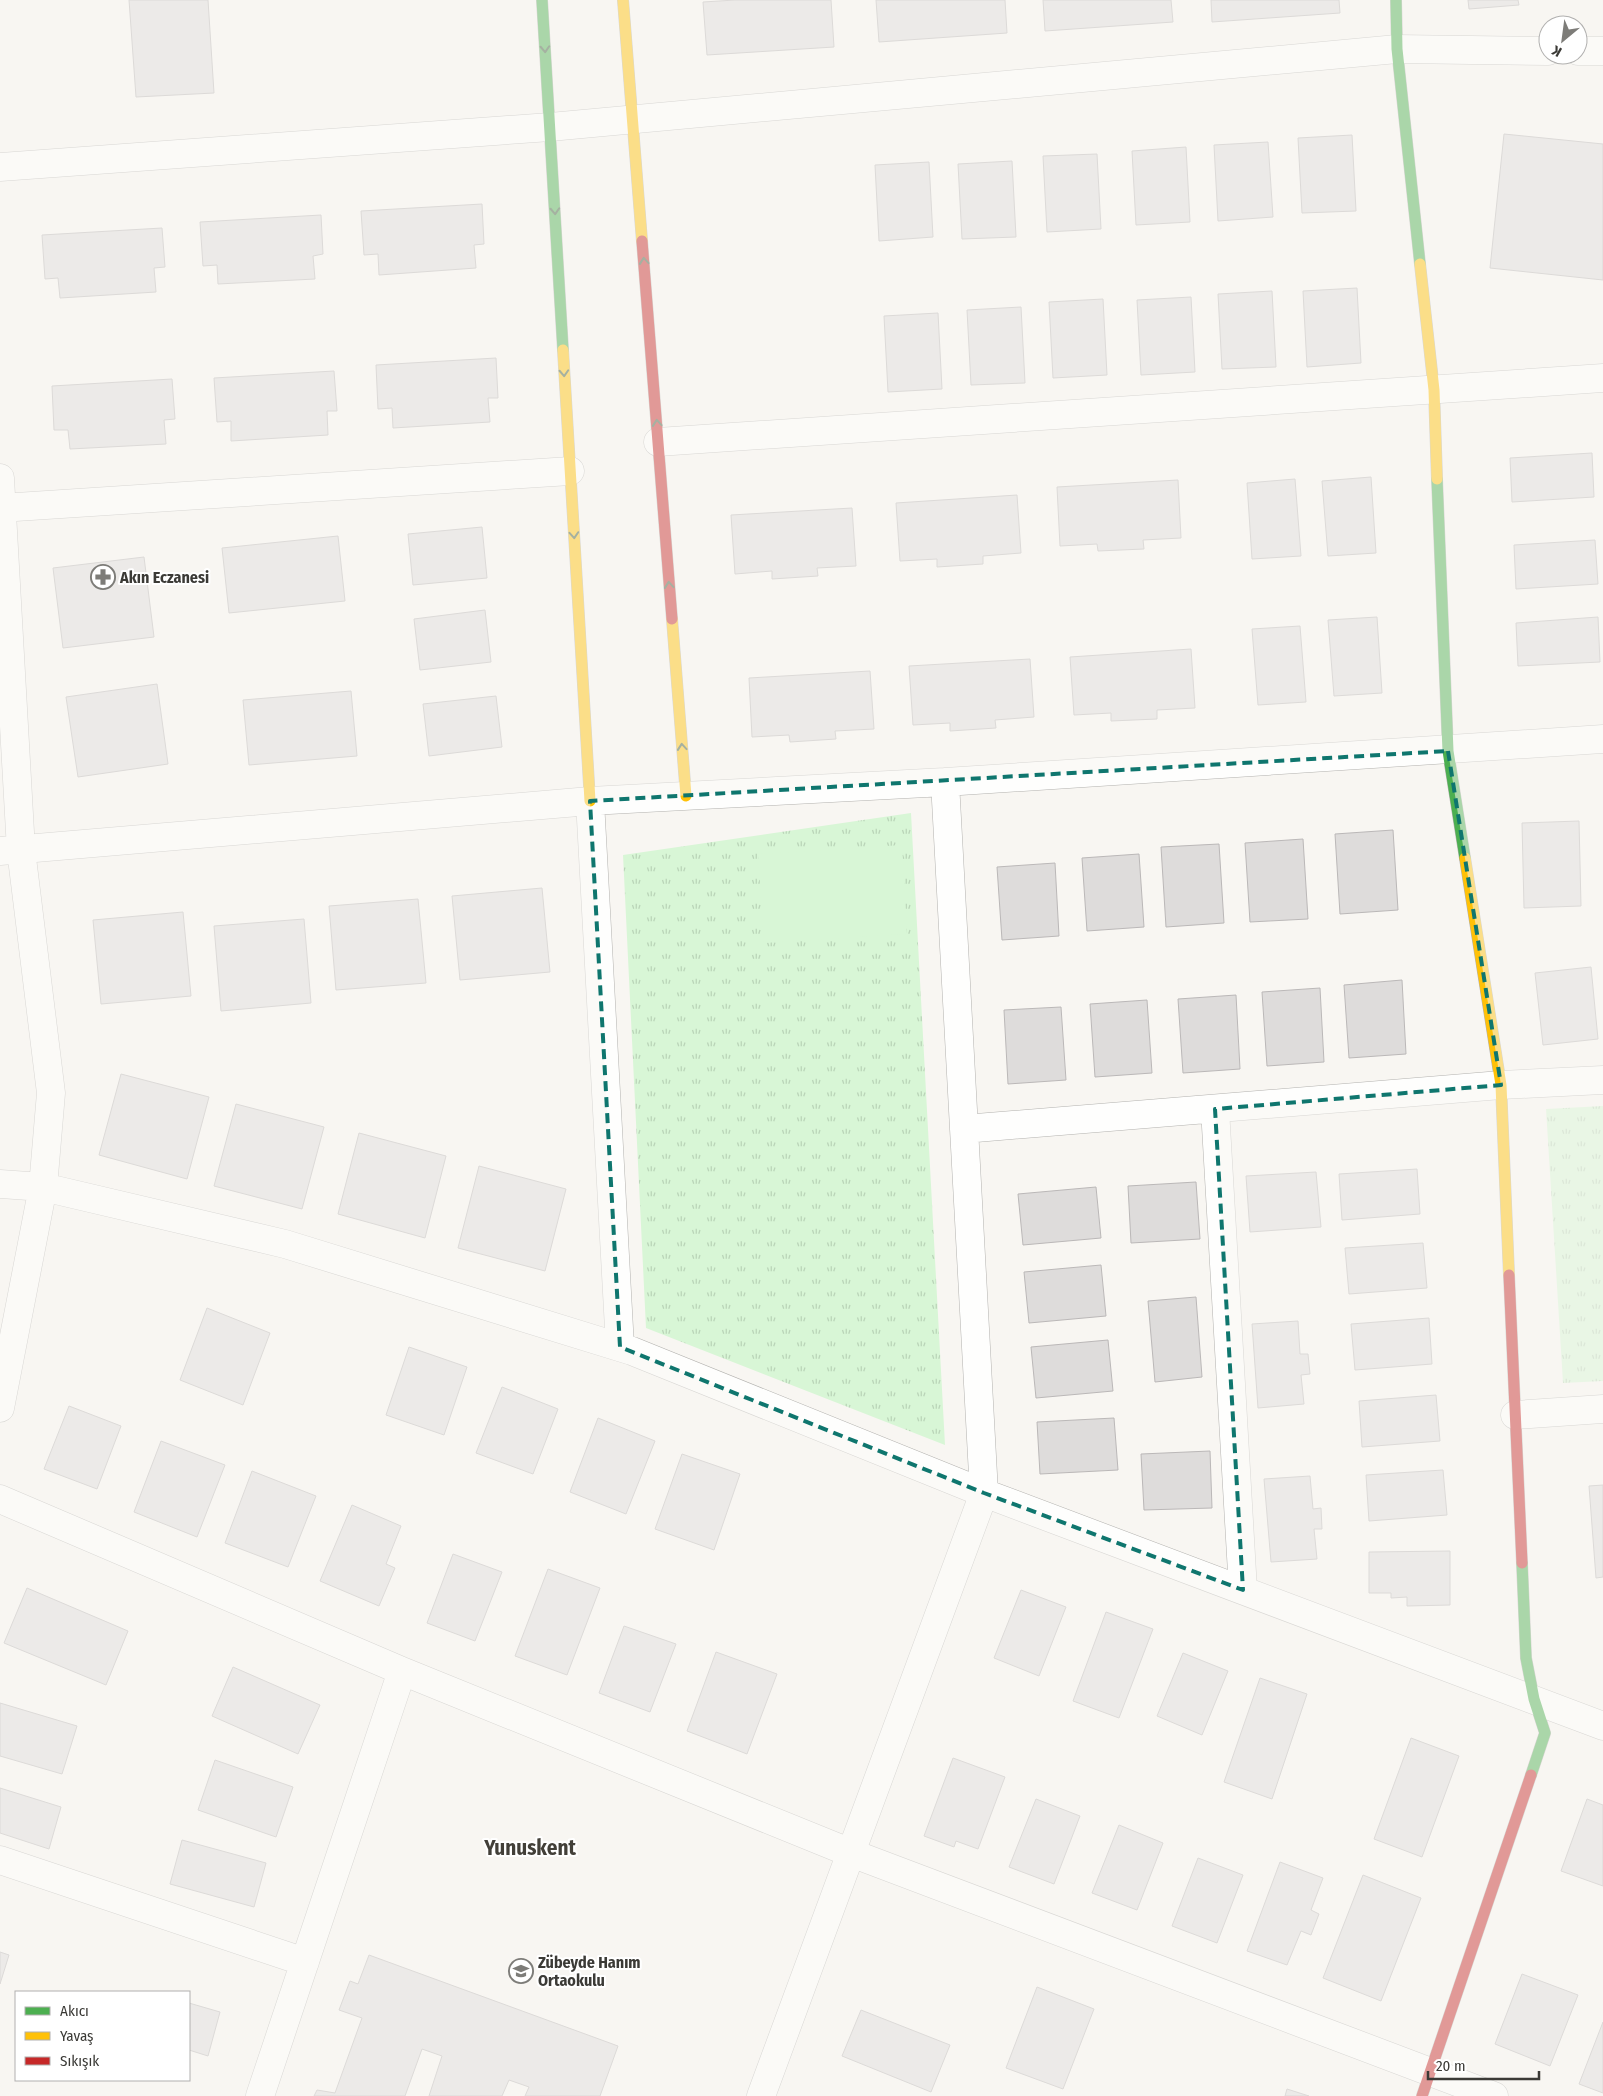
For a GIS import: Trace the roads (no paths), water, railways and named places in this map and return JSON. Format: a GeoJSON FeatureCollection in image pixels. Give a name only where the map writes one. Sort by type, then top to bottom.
{"type":"FeatureCollection","features":[{"type":"Feature","properties":{"kind":"street"},"geometry":{"type":"LineString","coordinates":[[542,0],[590,801],[620,1347]]}},
{"type":"Feature","properties":{"kind":"street"},"geometry":{"type":"LineString","coordinates":[[623,0],[686,796]]}},
{"type":"Feature","properties":{"kind":"street"},"geometry":{"type":"LineString","coordinates":[[1396,0],[1397,49],[1434,390],[1448,751],[1501,1085],[1526,1658],[1534,1699],[1545,1734],[1426,2084]]}},
{"type":"Feature","properties":{"kind":"street"},"geometry":{"type":"LineString","coordinates":[[0,167],[550,127],[1397,49],[1538,51]]}},
{"type":"Feature","properties":{"kind":"street"},"geometry":{"type":"LineString","coordinates":[[1588,51],[1603,52]]}},
{"type":"Feature","properties":{"kind":"street"},"geometry":{"type":"LineString","coordinates":[[658,442],[1603,378]]}},
{"type":"Feature","properties":{"kind":"street"},"geometry":{"type":"LineString","coordinates":[[1,508],[570,471]]}},
{"type":"Feature","properties":{"kind":"street"},"geometry":{"type":"LineString","coordinates":[[0,478],[10,850],[51,1092],[43,1187],[0,1408]]}},
{"type":"Feature","properties":{"kind":"street"},"geometry":{"type":"LineString","coordinates":[[10,850],[590,801],[945,782],[1448,751],[1603,739]]}},
{"type":"Feature","properties":{"kind":"street"},"geometry":{"type":"LineString","coordinates":[[762,2096],[984,1493],[945,782]]}},
{"type":"Feature","properties":{"kind":"street"},"geometry":{"type":"LineString","coordinates":[[964,1129],[1501,1085],[1603,1080]]}},
{"type":"Feature","properties":{"kind":"street"},"geometry":{"type":"LineString","coordinates":[[1215,1109],[1242,1590]]}},
{"type":"Feature","properties":{"kind":"street"},"geometry":{"type":"LineString","coordinates":[[0,1184],[43,1187],[284,1244],[620,1347],[984,1493],[1603,1726]]}},
{"type":"Feature","properties":{"kind":"street"},"geometry":{"type":"LineString","coordinates":[[1515,1415],[1603,1409]]}},
{"type":"Feature","properties":{"kind":"street"},"geometry":{"type":"LineString","coordinates":[[0,1499],[402,1671],[1426,2084],[1494,2096]]}},
{"type":"Feature","properties":{"kind":"street"},"geometry":{"type":"LineString","coordinates":[[260,2096],[402,1671]]}},
{"type":"Feature","properties":{"kind":"street"},"geometry":{"type":"LineString","coordinates":[[0,1860],[304,1962]]}},
{"type":"Feature","properties":{"kind":"place","name":"Akın Eczanesi"},"geometry":{"type":"Point","coordinates":[103,577]}},
{"type":"Feature","properties":{"kind":"place","name":"Zübeyde Hanım Ortaokulu"},"geometry":{"type":"Point","coordinates":[521,1971]}},
{"type":"Feature","properties":{"kind":"district","name":"Yunuskent"},"geometry":{"type":"Point","coordinates":[530,1848]}}]}
